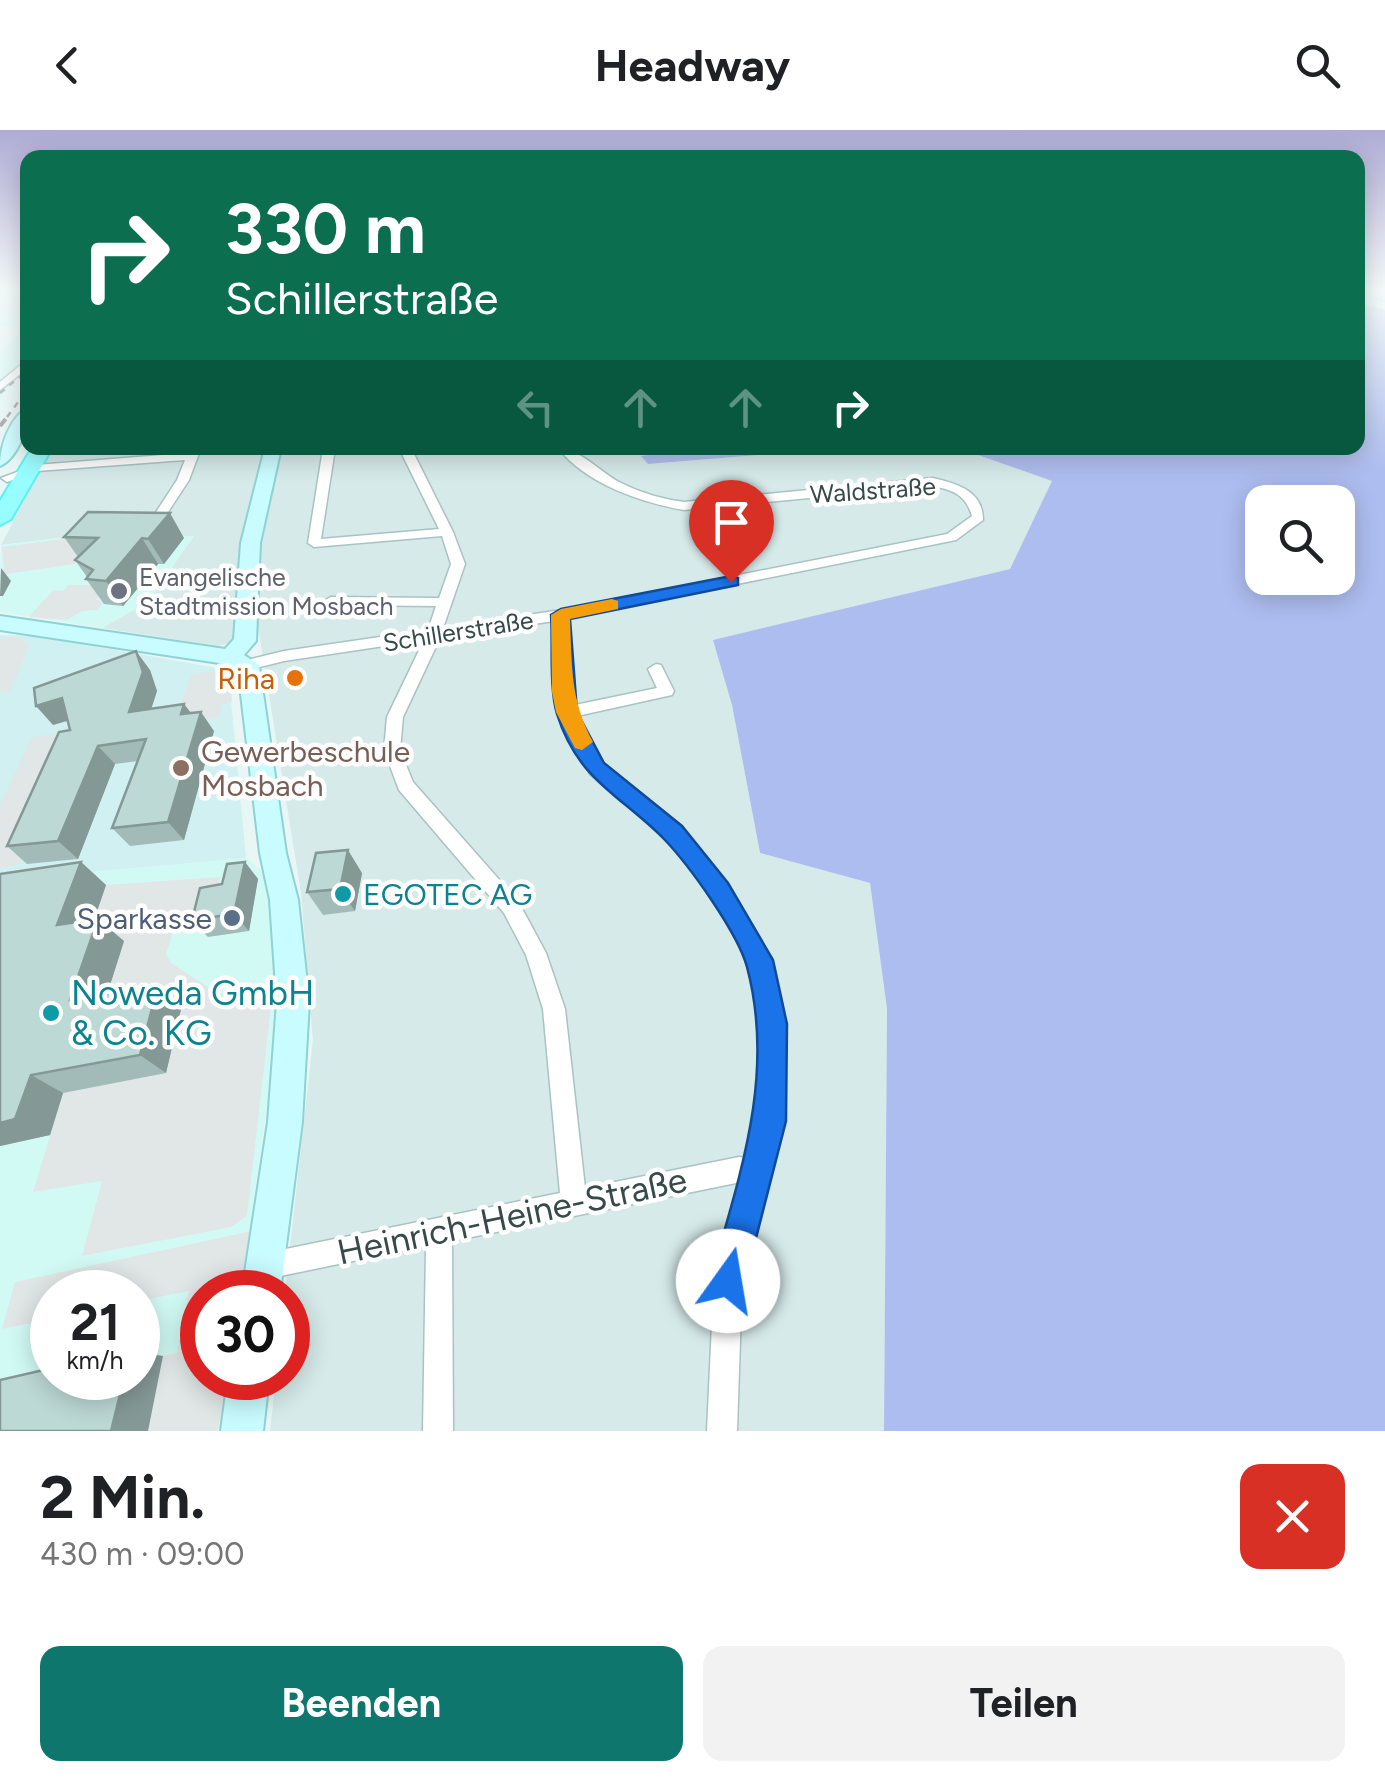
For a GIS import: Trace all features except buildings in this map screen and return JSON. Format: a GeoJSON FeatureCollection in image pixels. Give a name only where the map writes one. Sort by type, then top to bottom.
{"type":"FeatureCollection","features":[{"type":"Feature","properties":{"kind":"main road"},"geometry":{"type":"LineString","coordinates":[[2,476],[21,455]]}},
{"type":"Feature","properties":{"kind":"main road"},"geometry":{"type":"LineString","coordinates":[[0,519],[38,455]]}},
{"type":"Feature","properties":{"kind":"street"},"geometry":{"type":"LineString","coordinates":[[0,387],[20,369]]}},
{"type":"Feature","properties":{"kind":"street"},"geometry":{"type":"LineString","coordinates":[[2,476],[20,431]]}},
{"type":"Feature","properties":{"kind":"street"},"geometry":{"type":"LineString","coordinates":[[2,476],[166,455]]}},
{"type":"Feature","properties":{"kind":"street"},"geometry":{"type":"LineString","coordinates":[[150,530],[183,480],[193,455]]}},
{"type":"Feature","properties":{"kind":"street"},"geometry":{"type":"LineString","coordinates":[[265,1270],[285,1122],[293,1002],[284,900],[239,661],[245,640],[246,555],[251,519],[271,455]]}},
{"type":"Feature","properties":{"kind":"street"},"geometry":{"type":"LineString","coordinates":[[328,455],[314,542],[447,532]]}},
{"type":"Feature","properties":{"kind":"street"},"geometry":{"type":"LineString","coordinates":[[408,455],[447,532],[458,564],[434,636],[395,717],[392,750],[405,786],[511,907],[536,953],[554,1009],[574,1203]]}},
{"type":"Feature","properties":{"kind":"street","name":"Waldstraße"},"geometry":{"type":"LineString","coordinates":[[570,455],[584,468],[650,502],[684,506],[913,483],[960,487]]}},
{"type":"Feature","properties":{"kind":"street","name":"Schillerstraße"},"geometry":{"type":"LineString","coordinates":[[0,624],[239,661],[434,636],[561,615],[951,537],[979,517],[975,501],[960,487]]}},
{"type":"Feature","properties":{"kind":"street"},"geometry":{"type":"LineString","coordinates":[[331,601],[446,602]]}},
{"type":"Feature","properties":{"kind":"street"},"geometry":{"type":"LineString","coordinates":[[561,615],[566,712],[596,769],[673,833],[718,890],[759,960],[772,1024],[770,1121],[728,1281],[722,1431]]}},
{"type":"Feature","properties":{"kind":"street"},"geometry":{"type":"LineString","coordinates":[[566,712],[666,691],[656,669]]}},
{"type":"Feature","properties":{"kind":"street","name":"Heinrich-Heine-Straße"},"geometry":{"type":"LineString","coordinates":[[298,1270],[574,1203],[739,1169],[757,1172]]}},
{"type":"Feature","properties":{"kind":"street"},"geometry":{"type":"LineString","coordinates":[[438,1431],[439,1233]]}},
{"type":"Feature","properties":{"kind":"street"},"geometry":{"type":"LineString","coordinates":[[242,1431],[246,1400]]}},
{"type":"Feature","properties":{"kind":"shaded area"},"geometry":{"type":"Polygon","coordinates":[[[20,350],[20,373],[0,399],[0,352],[20,350]]]}},
{"type":"Feature","properties":{"kind":"shaded area"},"geometry":{"type":"Polygon","coordinates":[[[1365,350],[1385,350],[1385,1431],[884,1431],[887,1009],[870,883],[760,853],[732,705],[713,640],[1010,569],[1052,481],[978,455],[1365,455],[1365,350]]]}},
{"type":"Feature","properties":{"kind":"shaded area"},"geometry":{"type":"Polygon","coordinates":[[[48,455],[660,455],[648,464],[758,455],[978,455],[1053,481],[1010,569],[714,640],[732,705],[760,853],[870,883],[887,1009],[884,1431],[270,1431],[274,1400],[310,1400],[310,1270],[287,1270],[313,1040],[301,893],[259,633],[236,636],[232,642],[219,646],[102,628],[148,602],[192,536],[154,536],[158,526],[1,545],[48,455]]]}},
{"type":"Feature","properties":{"kind":"shaded area"},"geometry":{"type":"Polygon","coordinates":[[[648,455],[758,455],[648,464],[641,456],[648,455]]]}},
{"type":"Feature","properties":{"kind":"shaded area"},"geometry":{"type":"Polygon","coordinates":[[[145,528],[154,536],[194,536],[148,602],[102,628],[0,612],[1,545],[145,528]]]}},
{"type":"Feature","properties":{"kind":"shaded area"},"geometry":{"type":"Polygon","coordinates":[[[101,534],[75,564],[0,575],[4,568],[2,547],[101,534]]]}},
{"type":"Feature","properties":{"kind":"shaded area"},"geometry":{"type":"Polygon","coordinates":[[[68,585],[91,585],[105,594],[96,599],[103,603],[97,610],[82,611],[67,620],[29,617],[53,590],[63,591],[68,585]]]}},
{"type":"Feature","properties":{"kind":"shaded area"},"geometry":{"type":"Polygon","coordinates":[[[0,635],[37,636],[228,670],[246,858],[0,880],[0,635]]]}},
{"type":"Feature","properties":{"kind":"shaded area"},"geometry":{"type":"Polygon","coordinates":[[[16,636],[29,645],[11,691],[0,693],[0,639],[16,636]]]}},
{"type":"Feature","properties":{"kind":"shaded area"},"geometry":{"type":"Polygon","coordinates":[[[229,669],[232,701],[221,705],[219,718],[173,723],[192,674],[229,669]]]}},
{"type":"Feature","properties":{"kind":"shaded area"},"geometry":{"type":"Polygon","coordinates":[[[53,734],[65,754],[20,864],[0,868],[0,805],[32,737],[53,734]]]}},
{"type":"Feature","properties":{"kind":"shaded area"},"geometry":{"type":"Polygon","coordinates":[[[246,858],[268,876],[275,965],[273,1062],[244,1270],[180,1270],[180,1400],[226,1400],[221,1431],[0,1431],[0,880],[246,858]]]}},
{"type":"Feature","properties":{"kind":"shaded area"},"geometry":{"type":"Polygon","coordinates":[[[220,877],[213,906],[179,913],[166,954],[171,963],[216,992],[238,999],[272,998],[247,1216],[231,1227],[82,1256],[102,1181],[33,1192],[63,1093],[99,1020],[85,947],[106,885],[220,877]]]}},
{"type":"Feature","properties":{"kind":"shaded area"},"geometry":{"type":"Polygon","coordinates":[[[252,1231],[245,1270],[180,1270],[180,1293],[160,1297],[160,1270],[71,1270],[252,1231]]]}},
{"type":"Feature","properties":{"kind":"shaded area"},"geometry":{"type":"Polygon","coordinates":[[[30,1279],[30,1323],[2,1329],[15,1282],[30,1279]]]}},
{"type":"Feature","properties":{"kind":"shaded area"},"geometry":{"type":"Polygon","coordinates":[[[180,1338],[180,1400],[223,1400],[218,1431],[148,1431],[154,1400],[160,1400],[163,1356],[177,1353],[180,1338]]]}},
{"type":"Feature","properties":{"kind":"railway"},"geometry":{"type":"LineString","coordinates":[[0,393],[20,377]]}},
{"type":"Feature","properties":{"kind":"railway"},"geometry":{"type":"LineString","coordinates":[[7,417],[20,400]]}},
{"type":"Feature","properties":{"kind":"railway"},"geometry":{"type":"LineString","coordinates":[[0,426],[9,415]]}},
{"type":"Feature","properties":{"kind":"slow traffic"},"geometry":{"type":"LineString","coordinates":[[582,742],[566,712],[562,692],[561,615],[612,605]]}},
{"type":"Feature","properties":{"kind":"place","name":"Evangelische Stadtmission Mosbach"},"geometry":{"type":"Point","coordinates":[119,591]}},
{"type":"Feature","properties":{"kind":"place","name":"Riha"},"geometry":{"type":"Point","coordinates":[295,678]}},
{"type":"Feature","properties":{"kind":"place","name":"Gewerbeschule Mosbach"},"geometry":{"type":"Point","coordinates":[181,768]}},
{"type":"Feature","properties":{"kind":"place","name":"EGOTEC AG"},"geometry":{"type":"Point","coordinates":[343,894]}},
{"type":"Feature","properties":{"kind":"place","name":"Sparkasse"},"geometry":{"type":"Point","coordinates":[232,918]}},
{"type":"Feature","properties":{"kind":"place","name":"Noweda GmbH & Co. KG"},"geometry":{"type":"Point","coordinates":[51,1013]}},
{"type":"Feature","properties":{"kind":"route"},"geometry":{"type":"LineString","coordinates":[[728,1281],[770,1121],[772,1024],[759,960],[718,890],[673,833],[596,769],[566,712],[561,615],[731,582]]}}]}
